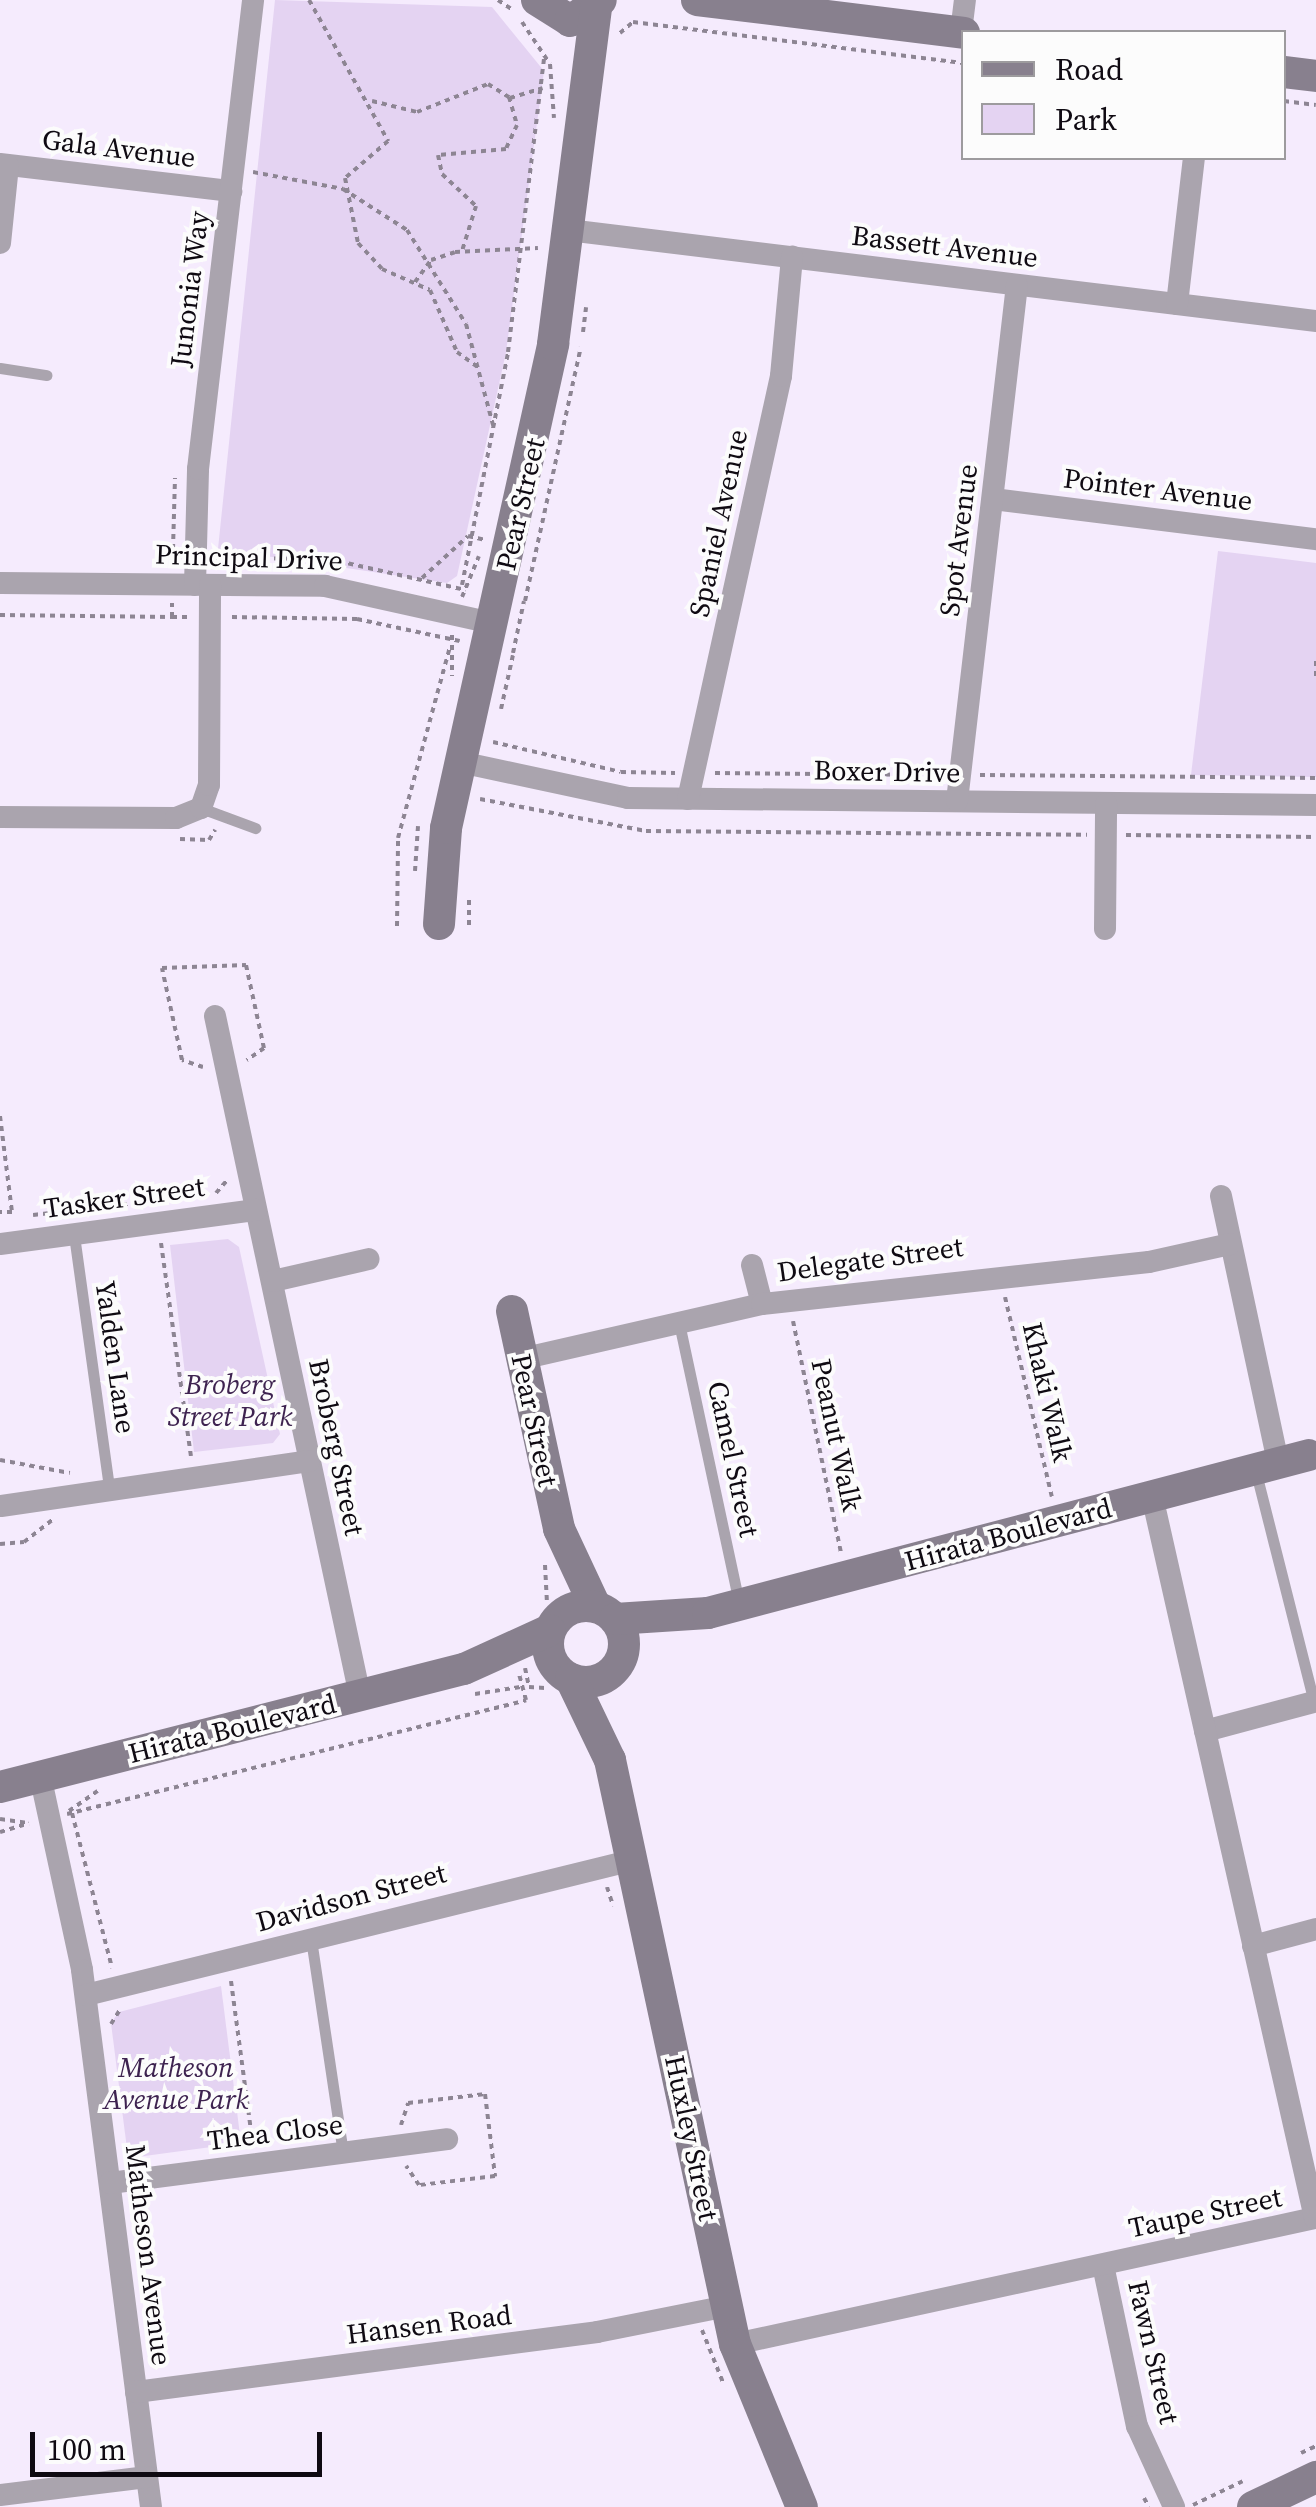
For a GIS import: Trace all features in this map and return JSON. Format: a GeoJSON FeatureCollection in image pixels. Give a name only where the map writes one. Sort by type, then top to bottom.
{"type":"FeatureCollection","features":[{"type":"Feature","properties":{"kind":"street","name":"Junonia Way"},"geometry":{"type":"LineString","coordinates":[[211,813],[192,585],[196,496],[253,0]]}},
{"type":"Feature","properties":{"kind":"street"},"geometry":{"type":"LineString","coordinates":[[697,0],[771,4],[961,32]]}},
{"type":"Feature","properties":{"kind":"street"},"geometry":{"type":"LineString","coordinates":[[549,24],[580,20],[603,3]]}},
{"type":"Feature","properties":{"kind":"street","name":"Pear Street"},"geometry":{"type":"LineString","coordinates":[[439,924],[460,762],[546,382],[554,230],[582,81],[549,24]]}},
{"type":"Feature","properties":{"kind":"street"},"geometry":{"type":"LineString","coordinates":[[1286,72],[1316,76]]}},
{"type":"Feature","properties":{"kind":"street"},"geometry":{"type":"LineString","coordinates":[[1177,304],[1194,160]]}},
{"type":"Feature","properties":{"kind":"street","name":"Gala Avenue"},"geometry":{"type":"LineString","coordinates":[[4,164],[232,180]]}},
{"type":"Feature","properties":{"kind":"street"},"geometry":{"type":"LineString","coordinates":[[0,243],[4,164]]}},
{"type":"Feature","properties":{"kind":"street","name":"Bassett Avenue"},"geometry":{"type":"LineString","coordinates":[[554,230],[1316,321]]}},
{"type":"Feature","properties":{"kind":"street","name":"Spaniel Avenue"},"geometry":{"type":"LineString","coordinates":[[688,799],[682,773],[781,376],[792,258]]}},
{"type":"Feature","properties":{"kind":"street","name":"Spot Avenue"},"geometry":{"type":"LineString","coordinates":[[957,801],[948,775],[993,499],[1017,285]]}},
{"type":"Feature","properties":{"kind":"street","name":"Pointer Avenue"},"geometry":{"type":"LineString","coordinates":[[993,499],[1316,539]]}},
{"type":"Feature","properties":{"kind":"street","name":"Principal Drive"},"geometry":{"type":"LineString","coordinates":[[0,583],[325,586],[492,622]]}},
{"type":"Feature","properties":{"kind":"street","name":"Boxer Drive"},"geometry":{"type":"LineString","coordinates":[[460,762],[598,794],[688,799],[1316,805]]}},
{"type":"Feature","properties":{"kind":"street"},"geometry":{"type":"LineString","coordinates":[[1105,929],[1106,804]]}},
{"type":"Feature","properties":{"kind":"street"},"geometry":{"type":"LineString","coordinates":[[0,817],[176,818],[211,813]]}},
{"type":"Feature","properties":{"kind":"street","name":"Broberg Street"},"geometry":{"type":"LineString","coordinates":[[214,1016],[360,1696]]}},
{"type":"Feature","properties":{"kind":"street"},"geometry":{"type":"LineString","coordinates":[[1221,1196],[1281,1462]]}},
{"type":"Feature","properties":{"kind":"street","name":"Tasker Street"},"geometry":{"type":"LineString","coordinates":[[0,1244],[256,1210]]}},
{"type":"Feature","properties":{"kind":"street","name":"Delegate Street"},"geometry":{"type":"LineString","coordinates":[[522,1359],[762,1304],[1000,1272],[1149,1262],[1230,1244]]}},
{"type":"Feature","properties":{"kind":"street"},"geometry":{"type":"LineString","coordinates":[[273,1281],[369,1259]]}},
{"type":"Feature","properties":{"kind":"street"},"geometry":{"type":"LineString","coordinates":[[752,1264],[762,1304]]}},
{"type":"Feature","properties":{"kind":"street","name":"Pear Street"},"geometry":{"type":"LineString","coordinates":[[512,1310],[581,1617]]}},
{"type":"Feature","properties":{"kind":"street"},"geometry":{"type":"LineString","coordinates":[[1,1506],[108,1477],[309,1461]]}},
{"type":"Feature","properties":{"kind":"street","name":"Hirata Boulevard"},"geometry":{"type":"LineString","coordinates":[[464,1670],[581,1617],[708,1613],[1281,1462]]}},
{"type":"Feature","properties":{"kind":"street","name":"Taupe Street"},"geometry":{"type":"LineString","coordinates":[[735,2344],[1316,2220],[1152,1496]]}},
{"type":"Feature","properties":{"kind":"street","name":"Hirata Boulevard"},"geometry":{"type":"LineString","coordinates":[[0,1786],[464,1670],[518,1665],[565,1676],[617,1665],[708,1613]]}},
{"type":"Feature","properties":{"kind":"street","name":"Huxley Street"},"geometry":{"type":"LineString","coordinates":[[581,1617],[617,1665],[610,1760]]}},
{"type":"Feature","properties":{"kind":"street","name":"Huxley Street"},"geometry":{"type":"LineString","coordinates":[[581,1617],[565,1676],[610,1760],[735,2344],[802,2507]]}},
{"type":"Feature","properties":{"kind":"street"},"geometry":{"type":"LineString","coordinates":[[1205,1731],[1315,1707]]}},
{"type":"Feature","properties":{"kind":"street","name":"Matheson Avenue"},"geometry":{"type":"LineString","coordinates":[[40,1776],[86,1995],[152,2507]]}},
{"type":"Feature","properties":{"kind":"street","name":"Davidson Street"},"geometry":{"type":"LineString","coordinates":[[86,1995],[633,1860]]}},
{"type":"Feature","properties":{"kind":"street"},"geometry":{"type":"LineString","coordinates":[[1254,1946],[1316,1929]]}},
{"type":"Feature","properties":{"kind":"street","name":"Thea Close"},"geometry":{"type":"LineString","coordinates":[[110,2183],[447,2139]]}},
{"type":"Feature","properties":{"kind":"street","name":"Fawn Street"},"geometry":{"type":"LineString","coordinates":[[1103,2265],[1136,2426],[1174,2507]]}},
{"type":"Feature","properties":{"kind":"street","name":"Hansen Road"},"geometry":{"type":"LineString","coordinates":[[136,2392],[598,2332],[727,2306]]}},
{"type":"Feature","properties":{"kind":"street"},"geometry":{"type":"LineString","coordinates":[[0,2495],[148,2477]]}},
{"type":"Feature","properties":{"kind":"street"},"geometry":{"type":"LineString","coordinates":[[1253,2507],[1316,2477]]}},
{"type":"Feature","properties":{"kind":"lane"},"geometry":{"type":"LineString","coordinates":[[0,368],[46,375]]}},
{"type":"Feature","properties":{"kind":"lane"},"geometry":{"type":"LineString","coordinates":[[211,813],[254,828]]}},
{"type":"Feature","properties":{"kind":"lane","name":"Yalden Lane"},"geometry":{"type":"LineString","coordinates":[[74,1235],[108,1477]]}},
{"type":"Feature","properties":{"kind":"lane","name":"Camel Street"},"geometry":{"type":"LineString","coordinates":[[679,1323],[740,1604]]}},
{"type":"Feature","properties":{"kind":"lane"},"geometry":{"type":"LineString","coordinates":[[1281,1462],[1315,1707]]}},
{"type":"Feature","properties":{"kind":"lane"},"geometry":{"type":"LineString","coordinates":[[311,1939],[343,2154]]}},
{"type":"Feature","properties":{"kind":"path"},"geometry":{"type":"LineString","coordinates":[[308,0],[372,101],[388,145],[355,164],[343,188],[367,256],[430,290],[457,352],[482,369]]}},
{"type":"Feature","properties":{"kind":"path"},"geometry":{"type":"LineString","coordinates":[[496,0],[549,24],[609,42],[634,22],[961,32]]}},
{"type":"Feature","properties":{"kind":"path"},"geometry":{"type":"LineString","coordinates":[[487,522],[463,589],[468,536],[494,425],[544,88],[549,24]]}},
{"type":"Feature","properties":{"kind":"path"},"geometry":{"type":"LineString","coordinates":[[549,24],[554,123]]}},
{"type":"Feature","properties":{"kind":"path"},"geometry":{"type":"LineString","coordinates":[[372,101],[417,112],[488,84],[510,98],[517,125],[506,149],[438,155],[442,174],[476,206],[462,251]]}},
{"type":"Feature","properties":{"kind":"path"},"geometry":{"type":"LineString","coordinates":[[510,98],[544,88]]}},
{"type":"Feature","properties":{"kind":"path"},"geometry":{"type":"LineString","coordinates":[[1286,101],[1316,105]]}},
{"type":"Feature","properties":{"kind":"path"},"geometry":{"type":"LineString","coordinates":[[232,180],[343,188],[388,213],[426,254],[482,369],[494,425]]}},
{"type":"Feature","properties":{"kind":"path"},"geometry":{"type":"LineString","coordinates":[[536,266],[554,230]]}},
{"type":"Feature","properties":{"kind":"path"},"geometry":{"type":"LineString","coordinates":[[525,601],[586,302]]}},
{"type":"Feature","properties":{"kind":"path"},"geometry":{"type":"LineString","coordinates":[[0,615],[172,616],[192,585],[176,471]]}},
{"type":"Feature","properties":{"kind":"path"},"geometry":{"type":"LineString","coordinates":[[421,578],[468,536]]}},
{"type":"Feature","properties":{"kind":"path"},"geometry":{"type":"LineString","coordinates":[[189,617],[189,636]]}},
{"type":"Feature","properties":{"kind":"path"},"geometry":{"type":"LineString","coordinates":[[231,617],[231,636]]}},
{"type":"Feature","properties":{"kind":"path"},"geometry":{"type":"LineString","coordinates":[[398,926],[398,838],[450,646]]}},
{"type":"Feature","properties":{"kind":"path"},"geometry":{"type":"LineString","coordinates":[[1316,661],[1316,677]]}},
{"type":"Feature","properties":{"kind":"path"},"geometry":{"type":"LineString","coordinates":[[493,742],[621,772],[1316,778]]}},
{"type":"Feature","properties":{"kind":"path"},"geometry":{"type":"LineString","coordinates":[[676,754],[682,773]]}},
{"type":"Feature","properties":{"kind":"path"},"geometry":{"type":"LineString","coordinates":[[940,756],[948,775]]}},
{"type":"Feature","properties":{"kind":"path"},"geometry":{"type":"LineString","coordinates":[[480,799],[646,832],[1316,837]]}},
{"type":"Feature","properties":{"kind":"path"},"geometry":{"type":"LineString","coordinates":[[171,839],[209,840],[211,813]]}},
{"type":"Feature","properties":{"kind":"path"},"geometry":{"type":"LineString","coordinates":[[0,1116],[12,1212],[0,1212]]}},
{"type":"Feature","properties":{"kind":"path"},"geometry":{"type":"LineString","coordinates":[[161,1243],[191,1456]]}},
{"type":"Feature","properties":{"kind":"path","name":"Khaki Walk"},"geometry":{"type":"LineString","coordinates":[[1000,1272],[1058,1521]]}},
{"type":"Feature","properties":{"kind":"path","name":"Peanut Walk"},"geometry":{"type":"LineString","coordinates":[[789,1301],[846,1576]]}},
{"type":"Feature","properties":{"kind":"path"},"geometry":{"type":"LineString","coordinates":[[174,1458],[211,1453]]}},
{"type":"Feature","properties":{"kind":"path"},"geometry":{"type":"LineString","coordinates":[[0,1460],[19,1458],[48,1476],[108,1477]]}},
{"type":"Feature","properties":{"kind":"path"},"geometry":{"type":"LineString","coordinates":[[111,1968],[69,1814],[526,1700],[518,1665]]}},
{"type":"Feature","properties":{"kind":"path"},"geometry":{"type":"LineString","coordinates":[[0,1818],[28,1823],[0,1832]]}},
{"type":"Feature","properties":{"kind":"path"},"geometry":{"type":"LineString","coordinates":[[227,1960],[255,2164]]}},
{"type":"Feature","properties":{"kind":"path"},"geometry":{"type":"LineString","coordinates":[[1144,2498],[1149,2507]]}},
{"type":"Feature","properties":{"kind":"green space"},"geometry":{"type":"Polygon","coordinates":[[[275,0],[492,7],[544,71],[506,352],[457,576],[447,583],[218,549],[275,0]]]}},
{"type":"Feature","properties":{"kind":"green space"},"geometry":{"type":"Polygon","coordinates":[[[1218,551],[1316,563],[1316,777],[1191,775],[1218,551]]]}},
{"type":"Feature","properties":{"kind":"green space","name":"Broberg Street Park"},"geometry":{"type":"Polygon","coordinates":[[[228,1239],[239,1247],[280,1434],[273,1443],[194,1452],[170,1245],[228,1239]]]}},
{"type":"Feature","properties":{"kind":"green space","name":"Matheson Avenue Park"},"geometry":{"type":"Polygon","coordinates":[[[221,1986],[241,2143],[137,2157],[127,2149],[111,2023],[119,2012],[221,1986]]]}}]}
